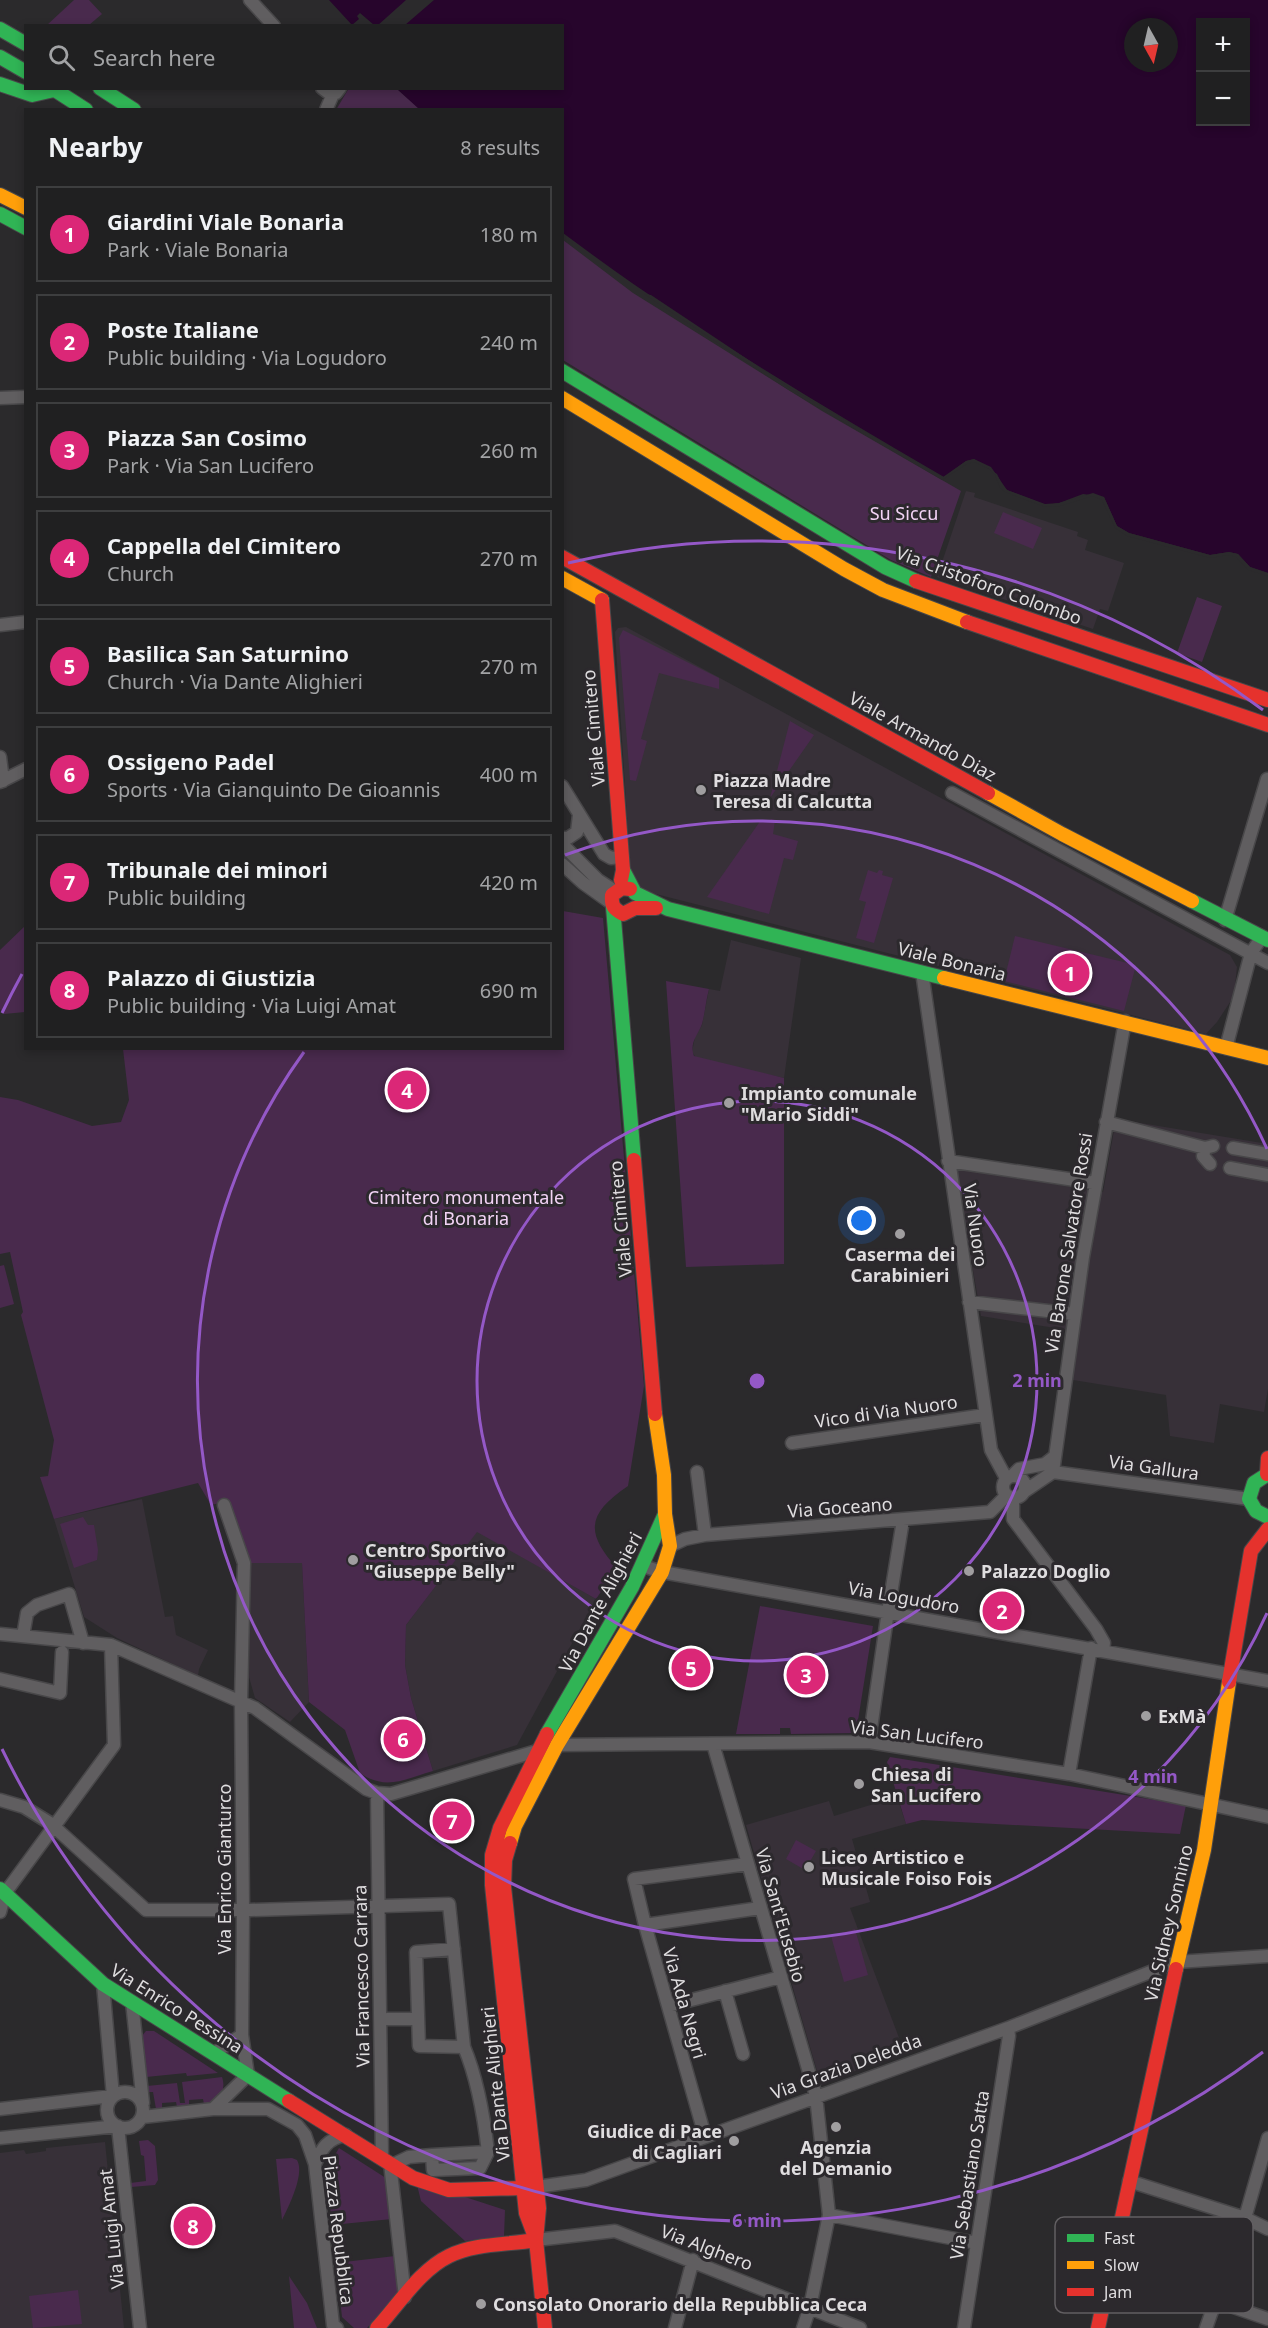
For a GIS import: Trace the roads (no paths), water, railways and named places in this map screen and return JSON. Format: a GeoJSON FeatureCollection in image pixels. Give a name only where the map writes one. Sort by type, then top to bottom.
{"type":"FeatureCollection","features":[{"type":"Feature","properties":{"kind":"main road"},"geometry":{"type":"LineString","coordinates":[[0,29],[24,43]]}},
{"type":"Feature","properties":{"kind":"main road"},"geometry":{"type":"LineString","coordinates":[[0,57],[24,71]]}},
{"type":"Feature","properties":{"kind":"main road"},"geometry":{"type":"LineString","coordinates":[[0,84],[29,95],[39,96],[51,90]]}},
{"type":"Feature","properties":{"kind":"main road"},"geometry":{"type":"LineString","coordinates":[[55,90],[83,108]]}},
{"type":"Feature","properties":{"kind":"main road"},"geometry":{"type":"LineString","coordinates":[[103,90],[131,108]]}},
{"type":"Feature","properties":{"kind":"main road"},"geometry":{"type":"LineString","coordinates":[[0,195],[24,207]]}},
{"type":"Feature","properties":{"kind":"main road"},"geometry":{"type":"LineString","coordinates":[[0,214],[24,227]]}},
{"type":"Feature","properties":{"kind":"main road","name":"Via Cristoforo Colombo"},"geometry":{"type":"LineString","coordinates":[[564,372],[896,572],[1268,700]]}},
{"type":"Feature","properties":{"kind":"main road"},"geometry":{"type":"LineString","coordinates":[[564,399],[844,569],[883,590],[925,607],[1268,725]]}},
{"type":"Feature","properties":{"kind":"main road","name":"Viale Armando Diaz"},"geometry":{"type":"LineString","coordinates":[[564,558],[1062,834],[1265,939]]}},
{"type":"Feature","properties":{"kind":"main road"},"geometry":{"type":"LineString","coordinates":[[564,579],[602,600],[611,583]]}},
{"type":"Feature","properties":{"kind":"main road","name":"Viale Cimitero"},"geometry":{"type":"LineString","coordinates":[[602,600],[622,863],[621,902],[652,1387],[664,1475],[664,1514]]}},
{"type":"Feature","properties":{"kind":"main road","name":"Viale Bonaria"},"geometry":{"type":"LineString","coordinates":[[621,902],[668,909],[1268,1058]]}},
{"type":"Feature","properties":{"kind":"main road","name":"Viale Bonaria"},"geometry":{"type":"LineString","coordinates":[[1226,1048],[1268,1066]]}},
{"type":"Feature","properties":{"kind":"main road"},"geometry":{"type":"LineString","coordinates":[[1268,1458],[1268,1474],[1254,1483],[1250,1499],[1256,1510],[1268,1517]]}},
{"type":"Feature","properties":{"kind":"main road","name":"Via Dante Alighieri"},"geometry":{"type":"LineString","coordinates":[[530,2188],[504,1887],[504,1860],[514,1826],[557,1745],[662,1572],[670,1546],[664,1514]]}},
{"type":"Feature","properties":{"kind":"main road","name":"Via Dante Alighieri"},"geometry":{"type":"LineString","coordinates":[[545,2328],[536,2240],[539,2208],[530,2188],[492,1855],[500,1828],[538,1750],[643,1566],[664,1514]]}},
{"type":"Feature","properties":{"kind":"main road","name":"Via Sidney Sonnino"},"geometry":{"type":"LineString","coordinates":[[1121,2217],[1204,1850],[1251,1551],[1268,1529]]}},
{"type":"Feature","properties":{"kind":"main road","name":"Via Enrico Pessina"},"geometry":{"type":"LineString","coordinates":[[2,1891],[103,1984],[289,2100]]}},
{"type":"Feature","properties":{"kind":"main road","name":"Piazza Repubblica"},"geometry":{"type":"LineString","coordinates":[[289,2100],[413,2178],[449,2190],[472,2192],[530,2188]]}},
{"type":"Feature","properties":{"kind":"main road"},"geometry":{"type":"LineString","coordinates":[[377,2328],[425,2277],[448,2257],[461,2252],[536,2240]]}},
{"type":"Feature","properties":{"kind":"main road","name":"Via Sidney Sonnino"},"geometry":{"type":"LineString","coordinates":[[1098,2328],[1101,2313]]}},
{"type":"Feature","properties":{"kind":"street"},"geometry":{"type":"LineString","coordinates":[[250,0],[272,24]]}},
{"type":"Feature","properties":{"kind":"street"},"geometry":{"type":"LineString","coordinates":[[327,108],[332,90]]}},
{"type":"Feature","properties":{"kind":"street"},"geometry":{"type":"LineString","coordinates":[[0,398],[24,397]]}},
{"type":"Feature","properties":{"kind":"street"},"geometry":{"type":"LineString","coordinates":[[0,625],[24,622]]}},
{"type":"Feature","properties":{"kind":"street"},"geometry":{"type":"LineString","coordinates":[[0,758],[1,781],[24,770]]}},
{"type":"Feature","properties":{"kind":"street"},"geometry":{"type":"LineString","coordinates":[[1226,920],[1267,779]]}},
{"type":"Feature","properties":{"kind":"street"},"geometry":{"type":"LineString","coordinates":[[564,789],[606,857],[622,863]]}},
{"type":"Feature","properties":{"kind":"street","name":"Viale Armando Diaz"},"geometry":{"type":"LineString","coordinates":[[952,793],[1268,963]]}},
{"type":"Feature","properties":{"kind":"street"},"geometry":{"type":"LineString","coordinates":[[564,838],[577,832],[579,815]]}},
{"type":"Feature","properties":{"kind":"street"},"geometry":{"type":"LineString","coordinates":[[564,846],[621,902]]}},
{"type":"Feature","properties":{"kind":"street"},"geometry":{"type":"LineString","coordinates":[[564,866],[583,883],[621,902]]}},
{"type":"Feature","properties":{"kind":"street"},"geometry":{"type":"LineString","coordinates":[[1226,1048],[1251,953],[1265,939]]}},
{"type":"Feature","properties":{"kind":"street","name":"Via Nuoro"},"geometry":{"type":"LineString","coordinates":[[922,972],[991,1450],[1009,1477]]}},
{"type":"Feature","properties":{"kind":"street","name":"Via Barone Salvatore Rossi"},"geometry":{"type":"LineString","coordinates":[[1053,1472],[1074,1314],[1125,1021]]}},
{"type":"Feature","properties":{"kind":"street"},"geometry":{"type":"LineString","coordinates":[[1106,1122],[1209,1147],[1203,1156],[1210,1164]]}},
{"type":"Feature","properties":{"kind":"street"},"geometry":{"type":"LineString","coordinates":[[1233,1148],[1268,1154]]}},
{"type":"Feature","properties":{"kind":"street"},"geometry":{"type":"LineString","coordinates":[[948,1161],[1095,1183]]}},
{"type":"Feature","properties":{"kind":"street"},"geometry":{"type":"LineString","coordinates":[[1230,1168],[1268,1175]]}},
{"type":"Feature","properties":{"kind":"street"},"geometry":{"type":"LineString","coordinates":[[969,1302],[1074,1314]]}},
{"type":"Feature","properties":{"kind":"street","name":"Vico di Via Nuoro"},"geometry":{"type":"LineString","coordinates":[[792,1443],[985,1415]]}},
{"type":"Feature","properties":{"kind":"street"},"geometry":{"type":"LineString","coordinates":[[1054,1457],[1045,1464],[1019,1469],[1009,1477],[1002,1488],[1010,1497],[1013,1519],[1096,1629],[1104,1643],[1097,1649],[1069,1774]]}},
{"type":"Feature","properties":{"kind":"street"},"geometry":{"type":"LineString","coordinates":[[697,1472],[705,1535]]}},
{"type":"Feature","properties":{"kind":"street"},"geometry":{"type":"LineString","coordinates":[[1010,1497],[1021,1496],[1053,1472]]}},
{"type":"Feature","properties":{"kind":"street","name":"Via Gallura"},"geometry":{"type":"LineString","coordinates":[[1053,1472],[1250,1499]]}},
{"type":"Feature","properties":{"kind":"street"},"geometry":{"type":"LineString","coordinates":[[1009,1477],[1023,1480],[1025,1491]]}},
{"type":"Feature","properties":{"kind":"street","name":"Via Goceano"},"geometry":{"type":"LineString","coordinates":[[670,1546],[685,1539],[705,1535],[990,1512],[1010,1497]]}},
{"type":"Feature","properties":{"kind":"street","name":"Via Enrico Gianturco"},"geometry":{"type":"LineString","coordinates":[[224,1504],[244,1563],[241,1702],[242,2035],[248,2074]]}},
{"type":"Feature","properties":{"kind":"street"},"geometry":{"type":"LineString","coordinates":[[868,1742],[903,1520]]}},
{"type":"Feature","properties":{"kind":"street","name":"Via Logudoro"},"geometry":{"type":"LineString","coordinates":[[643,1566],[662,1572],[1268,1681]]}},
{"type":"Feature","properties":{"kind":"street"},"geometry":{"type":"LineString","coordinates":[[22,1636],[27,1613],[37,1605],[69,1594],[83,1642]]}},
{"type":"Feature","properties":{"kind":"street"},"geometry":{"type":"LineString","coordinates":[[0,1634],[111,1646],[255,1708],[366,1789],[377,1793]]}},
{"type":"Feature","properties":{"kind":"street"},"geometry":{"type":"LineString","coordinates":[[0,1912],[2,1891],[55,1828],[114,1745],[111,1646]]}},
{"type":"Feature","properties":{"kind":"street"},"geometry":{"type":"LineString","coordinates":[[0,1679],[60,1693],[62,1652]]}},
{"type":"Feature","properties":{"kind":"street","name":"Via San Lucifero"},"geometry":{"type":"LineString","coordinates":[[377,1793],[390,1794],[557,1745],[868,1742],[1069,1774],[1268,1817]]}},
{"type":"Feature","properties":{"kind":"street","name":"Via Sant'Eusebio"},"geometry":{"type":"LineString","coordinates":[[713,1744],[816,2096],[829,2215],[810,2307],[803,2328]]}},
{"type":"Feature","properties":{"kind":"street","name":"Via Francesco Carrara"},"geometry":{"type":"LineString","coordinates":[[377,1793],[378,1905],[388,2162],[405,2297]]}},
{"type":"Feature","properties":{"kind":"street"},"geometry":{"type":"LineString","coordinates":[[0,1800],[24,1807],[55,1828],[147,1910],[243,1910],[449,1904],[464,2047],[474,2075],[488,2152],[480,2168],[433,2170]]}},
{"type":"Feature","properties":{"kind":"street","name":"Via Ada Negri"},"geometry":{"type":"LineString","coordinates":[[705,2136],[634,1879],[748,1864]]}},
{"type":"Feature","properties":{"kind":"street"},"geometry":{"type":"LineString","coordinates":[[645,1925],[760,1908]]}},
{"type":"Feature","properties":{"kind":"street"},"geometry":{"type":"LineString","coordinates":[[454,1949],[416,1952],[419,2046],[464,2047]]}},
{"type":"Feature","properties":{"kind":"street","name":"Via Grazia Deledda"},"geometry":{"type":"LineString","coordinates":[[530,2188],[586,2180],[1008,2028],[1177,1962],[1268,1956]]}},
{"type":"Feature","properties":{"kind":"street"},"geometry":{"type":"LineString","coordinates":[[668,2006],[781,1977]]}},
{"type":"Feature","properties":{"kind":"street","name":"Via Luigi Amat"},"geometry":{"type":"LineString","coordinates":[[103,1984],[113,2096],[106,2112],[109,2119],[118,2126],[140,2328]]}},
{"type":"Feature","properties":{"kind":"street"},"geometry":{"type":"LineString","coordinates":[[725,1991],[743,2054]]}},
{"type":"Feature","properties":{"kind":"street"},"geometry":{"type":"LineString","coordinates":[[0,2138],[118,2126],[132,2127],[143,2112],[132,2002]]}},
{"type":"Feature","properties":{"kind":"street"},"geometry":{"type":"LineString","coordinates":[[387,2019],[418,2019]]}},
{"type":"Feature","properties":{"kind":"street","name":"Via Sebastiano Satta"},"geometry":{"type":"LineString","coordinates":[[964,2328],[1009,2036],[1008,2028]]}},
{"type":"Feature","properties":{"kind":"street"},"geometry":{"type":"LineString","coordinates":[[214,2053],[242,2035]]}},
{"type":"Feature","properties":{"kind":"street"},"geometry":{"type":"LineString","coordinates":[[143,2112],[213,2109],[248,2074]]}},
{"type":"Feature","properties":{"kind":"street"},"geometry":{"type":"LineString","coordinates":[[0,2109],[113,2096],[127,2091],[140,2099],[143,2112]]}},
{"type":"Feature","properties":{"kind":"street","name":"Piazza Repubblica"},"geometry":{"type":"LineString","coordinates":[[213,2109],[268,2109],[297,2125],[305,2135],[315,2164],[334,2327]]}},
{"type":"Feature","properties":{"kind":"street"},"geometry":{"type":"LineString","coordinates":[[315,2164],[326,2143],[333,2138],[346,2135]]}},
{"type":"Feature","properties":{"kind":"street"},"geometry":{"type":"LineString","coordinates":[[1245,2217],[1268,2138]]}},
{"type":"Feature","properties":{"kind":"street"},"geometry":{"type":"LineString","coordinates":[[388,2162],[409,2157],[488,2152]]}},
{"type":"Feature","properties":{"kind":"street"},"geometry":{"type":"LineString","coordinates":[[432,2155],[436,2186]]}},
{"type":"Feature","properties":{"kind":"street"},"geometry":{"type":"LineString","coordinates":[[1129,2181],[1242,2217]]}},
{"type":"Feature","properties":{"kind":"street"},"geometry":{"type":"LineString","coordinates":[[829,2215],[977,2243]]}},
{"type":"Feature","properties":{"kind":"street"},"geometry":{"type":"LineString","coordinates":[[1253,2222],[1268,2229]]}},
{"type":"Feature","properties":{"kind":"street","name":"Via Alghero"},"geometry":{"type":"LineString","coordinates":[[536,2240],[615,2231],[860,2328]]}},
{"type":"Feature","properties":{"kind":"street"},"geometry":{"type":"LineString","coordinates":[[675,2328],[693,2260]]}},
{"type":"Feature","properties":{"kind":"street"},"geometry":{"type":"LineString","coordinates":[[1206,2328],[1212,2313]]}},
{"type":"Feature","properties":{"kind":"street"},"geometry":{"type":"LineString","coordinates":[[1251,2313],[1268,2319]]}},
{"type":"Feature","properties":{"kind":"place","name":"Piazza Madre Teresa di Calcutta"},"geometry":{"type":"Point","coordinates":[701,790]}},
{"type":"Feature","properties":{"kind":"place","name":"Giardini Viale Bonaria"},"geometry":{"type":"Point","coordinates":[1070,973]}},
{"type":"Feature","properties":{"kind":"place","name":"Cappella del Cimitero"},"geometry":{"type":"Point","coordinates":[407,1090]}},
{"type":"Feature","properties":{"kind":"place","name":"Impianto comunale \"Mario Siddi\""},"geometry":{"type":"Point","coordinates":[729,1103]}},
{"type":"Feature","properties":{"kind":"place","name":"Caserma dei Carabinieri"},"geometry":{"type":"Point","coordinates":[900,1234]}},
{"type":"Feature","properties":{"kind":"place","name":"Centro Sportivo \"Giuseppe Belly\""},"geometry":{"type":"Point","coordinates":[353,1560]}},
{"type":"Feature","properties":{"kind":"place","name":"Palazzo Doglio"},"geometry":{"type":"Point","coordinates":[969,1571]}},
{"type":"Feature","properties":{"kind":"place","name":"Poste Italiane"},"geometry":{"type":"Point","coordinates":[1002,1611]}},
{"type":"Feature","properties":{"kind":"place","name":"Basilica San Saturnino"},"geometry":{"type":"Point","coordinates":[691,1668]}},
{"type":"Feature","properties":{"kind":"place","name":"Piazza San Cosimo"},"geometry":{"type":"Point","coordinates":[806,1675]}},
{"type":"Feature","properties":{"kind":"place","name":"ExMà"},"geometry":{"type":"Point","coordinates":[1146,1716]}},
{"type":"Feature","properties":{"kind":"place","name":"Ossigeno Padel"},"geometry":{"type":"Point","coordinates":[403,1739]}},
{"type":"Feature","properties":{"kind":"place","name":"Chiesa di San Lucifero"},"geometry":{"type":"Point","coordinates":[859,1784]}},
{"type":"Feature","properties":{"kind":"place","name":"Tribunale dei minori"},"geometry":{"type":"Point","coordinates":[452,1821]}},
{"type":"Feature","properties":{"kind":"place","name":"Liceo Artistico e Musicale Foiso Fois"},"geometry":{"type":"Point","coordinates":[809,1867]}},
{"type":"Feature","properties":{"kind":"place","name":"Agenzia del Demanio"},"geometry":{"type":"Point","coordinates":[836,2127]}},
{"type":"Feature","properties":{"kind":"place","name":"Giudice di Pace di Cagliari"},"geometry":{"type":"Point","coordinates":[734,2141]}},
{"type":"Feature","properties":{"kind":"place","name":"Palazzo di Giustizia"},"geometry":{"type":"Point","coordinates":[193,2226]}},
{"type":"Feature","properties":{"kind":"place","name":"Consolato Onorario della Repubblica Ceca"},"geometry":{"type":"Point","coordinates":[481,2304]}},
{"type":"Feature","properties":{"kind":"park label","name":"Su Siccu"},"geometry":{"type":"Point","coordinates":[904,513]}},
{"type":"Feature","properties":{"kind":"park label","name":"Cimitero monumentale di Bonaria"},"geometry":{"type":"Point","coordinates":[466,1207]}}]}
